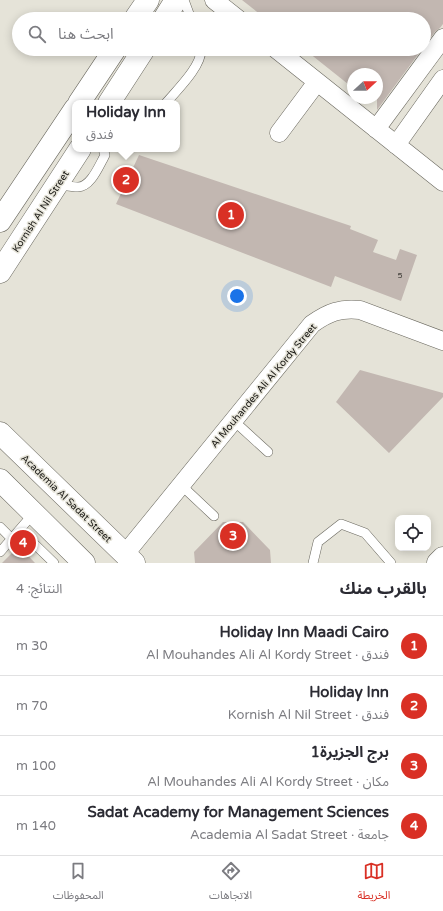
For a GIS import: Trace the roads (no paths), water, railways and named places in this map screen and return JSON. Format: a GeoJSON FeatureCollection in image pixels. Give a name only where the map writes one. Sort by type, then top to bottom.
{"type":"FeatureCollection","features":[{"type":"Feature","properties":{"kind":"main road"},"geometry":{"type":"LineString","coordinates":[[140,12],[148,0]]}},
{"type":"Feature","properties":{"kind":"main road"},"geometry":{"type":"LineString","coordinates":[[168,12],[176,0]]}},
{"type":"Feature","properties":{"kind":"main road"},"geometry":{"type":"LineString","coordinates":[[81,100],[110,56]]}},
{"type":"Feature","properties":{"kind":"main road"},"geometry":{"type":"LineString","coordinates":[[111,100],[139,56]]}},
{"type":"Feature","properties":{"kind":"main road"},"geometry":{"type":"LineString","coordinates":[[0,220],[72,113]]}},
{"type":"Feature","properties":{"kind":"main road","name":"Kornish Al Nil Street"},"geometry":{"type":"LineString","coordinates":[[0,272],[78,152]]}},
{"type":"Feature","properties":{"kind":"main road","name":"Academia Al Sadat Street"},"geometry":{"type":"LineString","coordinates":[[0,433],[129,559]]}},
{"type":"Feature","properties":{"kind":"main road"},"geometry":{"type":"LineString","coordinates":[[0,480],[84,563]]}},
{"type":"Feature","properties":{"kind":"main road"},"geometry":{"type":"LineString","coordinates":[[438,563],[443,558]]}},
{"type":"Feature","properties":{"kind":"street"},"geometry":{"type":"LineString","coordinates":[[214,0],[229,12]]}},
{"type":"Feature","properties":{"kind":"street"},"geometry":{"type":"LineString","coordinates":[[431,54],[443,38]]}},
{"type":"Feature","properties":{"kind":"street"},"geometry":{"type":"LineString","coordinates":[[285,56],[443,182]]}},
{"type":"Feature","properties":{"kind":"street"},"geometry":{"type":"LineString","coordinates":[[376,129],[430,56]]}},
{"type":"Feature","properties":{"kind":"street"},"geometry":{"type":"LineString","coordinates":[[396,145],[443,79]]}},
{"type":"Feature","properties":{"kind":"street"},"geometry":{"type":"LineString","coordinates":[[278,133],[317,82]]}},
{"type":"Feature","properties":{"kind":"street","name":"Al Mouhandes Ali Al Kordy Street"},"geometry":{"type":"LineString","coordinates":[[129,559],[181,486],[312,324],[323,316],[334,311],[347,309],[360,310],[443,341]]}},
{"type":"Feature","properties":{"kind":"lane"},"geometry":{"type":"LineString","coordinates":[[184,0],[188,12]]}},
{"type":"Feature","properties":{"kind":"lane"},"geometry":{"type":"LineString","coordinates":[[168,100],[198,64],[201,56]]}},
{"type":"Feature","properties":{"kind":"lane"},"geometry":{"type":"LineString","coordinates":[[58,184],[78,187],[84,186],[89,181],[103,159],[105,155],[104,152]]}},
{"type":"Feature","properties":{"kind":"lane"},"geometry":{"type":"LineString","coordinates":[[234,421],[268,452]]}},
{"type":"Feature","properties":{"kind":"lane"},"geometry":{"type":"LineString","coordinates":[[181,486],[214,516]]}},
{"type":"Feature","properties":{"kind":"lane"},"geometry":{"type":"LineString","coordinates":[[0,552],[34,514]]}},
{"type":"Feature","properties":{"kind":"lane"},"geometry":{"type":"LineString","coordinates":[[313,563],[318,542],[341,524],[365,533],[391,563]]}},
{"type":"Feature","properties":{"kind":"lane"},"geometry":{"type":"LineString","coordinates":[[0,527],[12,539]]}},
{"type":"Feature","properties":{"kind":"lane"},"geometry":{"type":"LineString","coordinates":[[20,530],[54,563]]}},
{"type":"Feature","properties":{"kind":"place","name":"Holiday Inn"},"geometry":{"type":"Point","coordinates":[126,180]}},
{"type":"Feature","properties":{"kind":"place","name":"Holiday Inn Maadi Cairo"},"geometry":{"type":"Point","coordinates":[231,215]}},
{"type":"Feature","properties":{"kind":"place","name":"برج الجزيرة1"},"geometry":{"type":"Point","coordinates":[233,536]}},
{"type":"Feature","properties":{"kind":"place","name":"Sadat Academy for Management Sciences"},"geometry":{"type":"Point","coordinates":[23,543]}}]}
